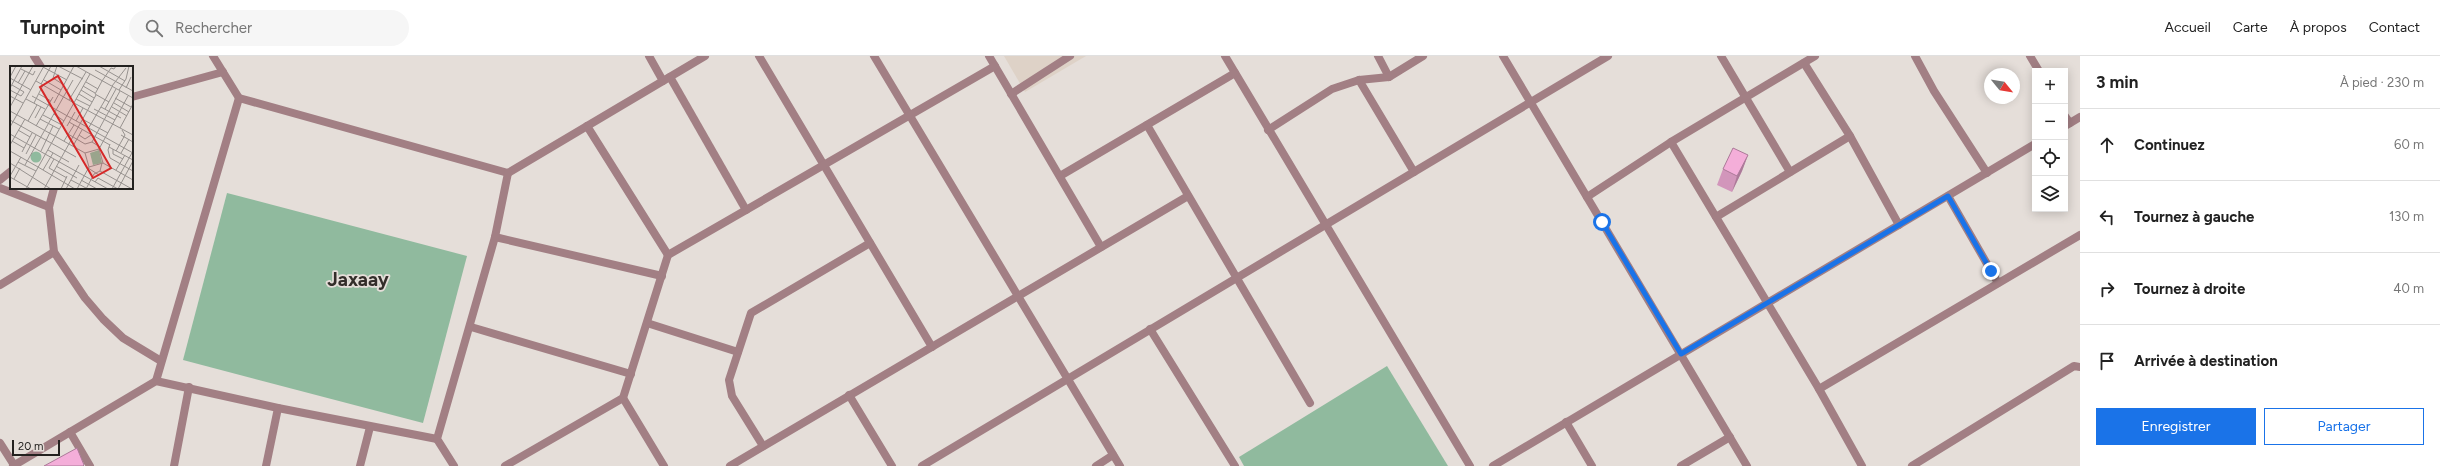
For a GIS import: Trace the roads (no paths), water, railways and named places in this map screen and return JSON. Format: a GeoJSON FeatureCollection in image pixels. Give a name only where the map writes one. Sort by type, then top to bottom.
{"type":"FeatureCollection","features":[{"type":"Feature","properties":{"kind":"street"},"geometry":{"type":"LineString","coordinates":[[34,56],[40,66]]}},
{"type":"Feature","properties":{"kind":"street"},"geometry":{"type":"LineString","coordinates":[[213,56],[239,98],[508,173],[705,56]]}},
{"type":"Feature","properties":{"kind":"street"},"geometry":{"type":"LineString","coordinates":[[648,56],[666,79],[746,210]]}},
{"type":"Feature","properties":{"kind":"street"},"geometry":{"type":"LineString","coordinates":[[759,56],[932,347]]}},
{"type":"Feature","properties":{"kind":"street"},"geometry":{"type":"LineString","coordinates":[[874,56],[1120,466]]}},
{"type":"Feature","properties":{"kind":"street"},"geometry":{"type":"LineString","coordinates":[[989,56],[1101,247]]}},
{"type":"Feature","properties":{"kind":"street"},"geometry":{"type":"LineString","coordinates":[[1011,94],[1070,56]]}},
{"type":"Feature","properties":{"kind":"street"},"geometry":{"type":"LineString","coordinates":[[1225,56],[1470,466]]}},
{"type":"Feature","properties":{"kind":"street"},"geometry":{"type":"LineString","coordinates":[[1378,56],[1389,77]]}},
{"type":"Feature","properties":{"kind":"street"},"geometry":{"type":"LineString","coordinates":[[1268,130],[1332,89],[1359,80],[1389,77],[1423,56]]}},
{"type":"Feature","properties":{"kind":"street"},"geometry":{"type":"LineString","coordinates":[[1503,56],[1747,466]]}},
{"type":"Feature","properties":{"kind":"street"},"geometry":{"type":"LineString","coordinates":[[922,466],[1608,56]]}},
{"type":"Feature","properties":{"kind":"street"},"geometry":{"type":"LineString","coordinates":[[1721,56],[1790,172]]}},
{"type":"Feature","properties":{"kind":"street"},"geometry":{"type":"LineString","coordinates":[[1587,196],[1671,142],[1815,56]]}},
{"type":"Feature","properties":{"kind":"street"},"geometry":{"type":"LineString","coordinates":[[1916,56],[1934,91],[1987,173]]}},
{"type":"Feature","properties":{"kind":"street"},"geometry":{"type":"LineString","coordinates":[[2030,56],[2037,68]]}},
{"type":"Feature","properties":{"kind":"street"},"geometry":{"type":"LineString","coordinates":[[1804,63],[1850,136],[1899,225]]}},
{"type":"Feature","properties":{"kind":"street"},"geometry":{"type":"LineString","coordinates":[[505,466],[623,398],[668,255],[995,66]]}},
{"type":"Feature","properties":{"kind":"street"},"geometry":{"type":"LineString","coordinates":[[133,97],[223,72]]}},
{"type":"Feature","properties":{"kind":"street"},"geometry":{"type":"LineString","coordinates":[[1060,176],[1235,73]]}},
{"type":"Feature","properties":{"kind":"street"},"geometry":{"type":"LineString","coordinates":[[1359,80],[1414,172]]}},
{"type":"Feature","properties":{"kind":"street"},"geometry":{"type":"LineString","coordinates":[[0,443],[13,466],[156,380],[239,98]]}},
{"type":"Feature","properties":{"kind":"street"},"geometry":{"type":"LineString","coordinates":[[2068,124],[2080,117]]}},
{"type":"Feature","properties":{"kind":"street"},"geometry":{"type":"LineString","coordinates":[[1147,125],[1310,403]]}},
{"type":"Feature","properties":{"kind":"street"},"geometry":{"type":"LineString","coordinates":[[587,126],[668,255]]}},
{"type":"Feature","properties":{"kind":"street"},"geometry":{"type":"LineString","coordinates":[[1716,217],[1850,136]]}},
{"type":"Feature","properties":{"kind":"street"},"geometry":{"type":"LineString","coordinates":[[1671,142],[1768,303],[1862,466]]}},
{"type":"Feature","properties":{"kind":"street"},"geometry":{"type":"LineString","coordinates":[[1493,466],[2032,146]]}},
{"type":"Feature","properties":{"kind":"street"},"geometry":{"type":"LineString","coordinates":[[0,180],[10,172]]}},
{"type":"Feature","properties":{"kind":"street"},"geometry":{"type":"LineString","coordinates":[[454,466],[438,439],[471,327],[495,237],[508,173]]}},
{"type":"Feature","properties":{"kind":"street"},"geometry":{"type":"LineString","coordinates":[[0,188],[49,207]]}},
{"type":"Feature","properties":{"kind":"street"},"geometry":{"type":"LineString","coordinates":[[54,189],[49,207],[54,252],[85,298],[103,320],[123,338],[162,361]]}},
{"type":"Feature","properties":{"kind":"street"},"geometry":{"type":"LineString","coordinates":[[730,466],[1188,196]]}},
{"type":"Feature","properties":{"kind":"street"},"geometry":{"type":"LineString","coordinates":[[1948,196],[1998,283]]}},
{"type":"Feature","properties":{"kind":"street"},"geometry":{"type":"LineString","coordinates":[[1819,390],[2080,235]]}},
{"type":"Feature","properties":{"kind":"street"},"geometry":{"type":"LineString","coordinates":[[495,237],[662,276]]}},
{"type":"Feature","properties":{"kind":"street"},"geometry":{"type":"LineString","coordinates":[[763,446],[732,396],[729,380],[751,313],[870,243]]}},
{"type":"Feature","properties":{"kind":"street"},"geometry":{"type":"LineString","coordinates":[[0,284],[54,252]]}},
{"type":"Feature","properties":{"kind":"street"},"geometry":{"type":"LineString","coordinates":[[647,323],[738,352]]}},
{"type":"Feature","properties":{"kind":"street"},"geometry":{"type":"LineString","coordinates":[[471,327],[631,374]]}},
{"type":"Feature","properties":{"kind":"street"},"geometry":{"type":"LineString","coordinates":[[1150,329],[1235,466]]}},
{"type":"Feature","properties":{"kind":"street"},"geometry":{"type":"LineString","coordinates":[[1912,466],[2074,366],[2080,367]]}},
{"type":"Feature","properties":{"kind":"street"},"geometry":{"type":"LineString","coordinates":[[156,380],[278,408],[438,439]]}},
{"type":"Feature","properties":{"kind":"street"},"geometry":{"type":"LineString","coordinates":[[174,466],[189,387]]}},
{"type":"Feature","properties":{"kind":"street"},"geometry":{"type":"LineString","coordinates":[[849,395],[892,466]]}},
{"type":"Feature","properties":{"kind":"street"},"geometry":{"type":"LineString","coordinates":[[623,398],[664,466]]}},
{"type":"Feature","properties":{"kind":"street"},"geometry":{"type":"LineString","coordinates":[[266,466],[278,408]]}},
{"type":"Feature","properties":{"kind":"street"},"geometry":{"type":"LineString","coordinates":[[1566,422],[1592,466]]}},
{"type":"Feature","properties":{"kind":"street"},"geometry":{"type":"LineString","coordinates":[[360,466],[370,427]]}},
{"type":"Feature","properties":{"kind":"street"},"geometry":{"type":"LineString","coordinates":[[70,432],[90,466]]}},
{"type":"Feature","properties":{"kind":"street"},"geometry":{"type":"LineString","coordinates":[[1680,466],[1730,437]]}},
{"type":"Feature","properties":{"kind":"street"},"geometry":{"type":"LineString","coordinates":[[1096,466],[1113,455]]}},
{"type":"Feature","properties":{"kind":"district","name":"Jaxaay"},"geometry":{"type":"Point","coordinates":[358,279]}}]}
